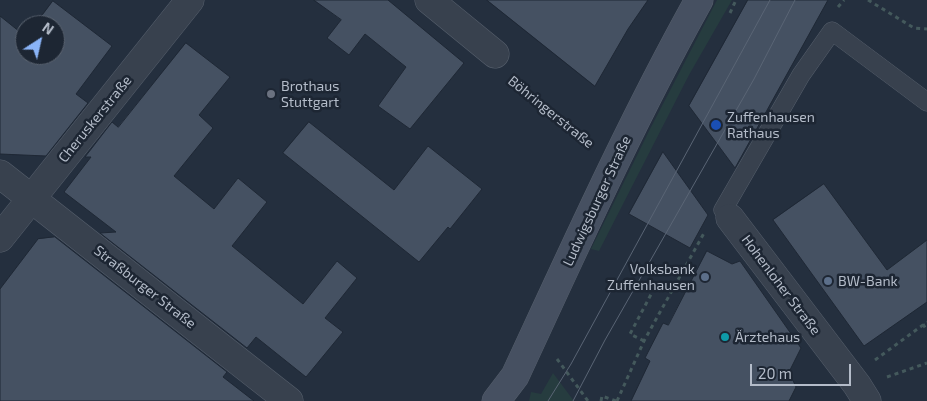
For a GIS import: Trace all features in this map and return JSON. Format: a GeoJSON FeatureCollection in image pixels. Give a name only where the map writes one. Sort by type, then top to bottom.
{"type":"FeatureCollection","features":[{"type":"Feature","properties":{"kind":"main road","name":"Ludwigsburger Straße"},"geometry":{"type":"LineString","coordinates":[[496,401],[514,389],[614,162],[654,81],[699,0]]}},
{"type":"Feature","properties":{"kind":"street","name":"Cheruskerstraße"},"geometry":{"type":"LineString","coordinates":[[0,238],[190,0]]}},
{"type":"Feature","properties":{"kind":"street"},"geometry":{"type":"LineString","coordinates":[[429,0],[495,54]]}},
{"type":"Feature","properties":{"kind":"street","name":"Straßburger Straße"},"geometry":{"type":"LineString","coordinates":[[0,174],[289,401]]}},
{"type":"Feature","properties":{"kind":"street","name":"Hohenloher Straße"},"geometry":{"type":"LineString","coordinates":[[720,221],[862,393]]}},
{"type":"Feature","properties":{"kind":"lane"},"geometry":{"type":"LineString","coordinates":[[720,221],[723,210],[801,74],[832,31],[927,102]]}},
{"type":"Feature","properties":{"kind":"path"},"geometry":{"type":"LineString","coordinates":[[868,0],[914,28],[927,28]]}},
{"type":"Feature","properties":{"kind":"path","name":"Böhringerstraße"},"geometry":{"type":"LineString","coordinates":[[495,54],[497,69],[614,162]]}},
{"type":"Feature","properties":{"kind":"path"},"geometry":{"type":"LineString","coordinates":[[601,401],[602,396],[616,401],[644,341],[720,221]]}},
{"type":"Feature","properties":{"kind":"path"},"geometry":{"type":"LineString","coordinates":[[644,341],[630,334],[656,285]]}},
{"type":"Feature","properties":{"kind":"path"},"geometry":{"type":"LineString","coordinates":[[862,393],[874,361],[925,323],[927,331]]}},
{"type":"Feature","properties":{"kind":"path"},"geometry":{"type":"LineString","coordinates":[[514,389],[539,382],[555,357],[588,401]]}},
{"type":"Feature","properties":{"kind":"path"},"geometry":{"type":"LineString","coordinates":[[862,393],[927,363]]}},
{"type":"Feature","properties":{"kind":"green space"},"geometry":{"type":"Polygon","coordinates":[[[717,0],[732,0],[689,75],[599,251],[591,249],[650,129],[717,0]]]}},
{"type":"Feature","properties":{"kind":"green space"},"geometry":{"type":"Polygon","coordinates":[[[553,373],[574,401],[529,401],[531,392],[541,394],[553,373]]]}},
{"type":"Feature","properties":{"kind":"building"},"geometry":{"type":"Polygon","coordinates":[[[314,0],[388,0],[464,63],[410,129],[378,106],[406,67],[365,34],[349,55],[327,38],[341,20],[314,0]]]}},
{"type":"Feature","properties":{"kind":"building"},"geometry":{"type":"Polygon","coordinates":[[[487,0],[648,0],[628,29],[595,86],[487,0]]]}},
{"type":"Feature","properties":{"kind":"building"},"geometry":{"type":"Polygon","coordinates":[[[748,0],[828,0],[735,168],[689,106],[748,0]]]}},
{"type":"Feature","properties":{"kind":"building"},"geometry":{"type":"Polygon","coordinates":[[[53,1],[112,46],[76,94],[88,103],[46,156],[0,154],[0,16],[15,28],[15,65],[65,65],[65,15],[42,15],[53,1]]]}},
{"type":"Feature","properties":{"kind":"building"},"geometry":{"type":"Polygon","coordinates":[[[186,43],[230,77],[199,115],[213,128],[174,176],[214,209],[238,178],[267,202],[232,246],[303,304],[337,261],[357,278],[325,318],[343,332],[306,377],[256,337],[247,348],[100,233],[116,232],[64,192],[91,157],[85,157],[112,122],[118,127],[186,43]]]}},
{"type":"Feature","properties":{"kind":"building"},"geometry":{"type":"Polygon","coordinates":[[[309,122],[394,190],[428,146],[482,189],[450,229],[448,227],[419,262],[283,153],[309,122]]]}},
{"type":"Feature","properties":{"kind":"building"},"geometry":{"type":"Polygon","coordinates":[[[663,152],[708,215],[690,248],[629,214],[663,152]]]}},
{"type":"Feature","properties":{"kind":"building"},"geometry":{"type":"Polygon","coordinates":[[[824,184],[887,270],[927,240],[927,302],[864,346],[773,220],[824,184]]]}},
{"type":"Feature","properties":{"kind":"building"},"geometry":{"type":"Polygon","coordinates":[[[55,237],[227,372],[223,377],[254,401],[0,401],[0,289],[38,239],[55,237]]]}},
{"type":"Feature","properties":{"kind":"building","name":"Ärztehaus"},"geometry":{"type":"Polygon","coordinates":[[[707,251],[732,264],[740,261],[801,348],[789,372],[796,387],[789,401],[631,401],[650,361],[645,358],[663,323],[668,325],[707,251]]]}},
{"type":"Feature","properties":{"kind":"tram line"},"geometry":{"type":"LineString","coordinates":[[548,401],[571,364],[770,0]]}},
{"type":"Feature","properties":{"kind":"tram line"},"geometry":{"type":"LineString","coordinates":[[573,401],[605,340],[754,79],[795,0]]}},
{"type":"Feature","properties":{"kind":"place","name":"Brothaus Stuttgart"},"geometry":{"type":"Point","coordinates":[271,94]}},
{"type":"Feature","properties":{"kind":"place","name":"Zuffenhausen Rathaus"},"geometry":{"type":"Point","coordinates":[716,125]}},
{"type":"Feature","properties":{"kind":"place","name":"Volksbank Zuffenhausen"},"geometry":{"type":"Point","coordinates":[705,277]}},
{"type":"Feature","properties":{"kind":"place","name":"BW-Bank"},"geometry":{"type":"Point","coordinates":[828,281]}},
{"type":"Feature","properties":{"kind":"place","name":"Ärztehaus"},"geometry":{"type":"Point","coordinates":[725,337]}}]}
